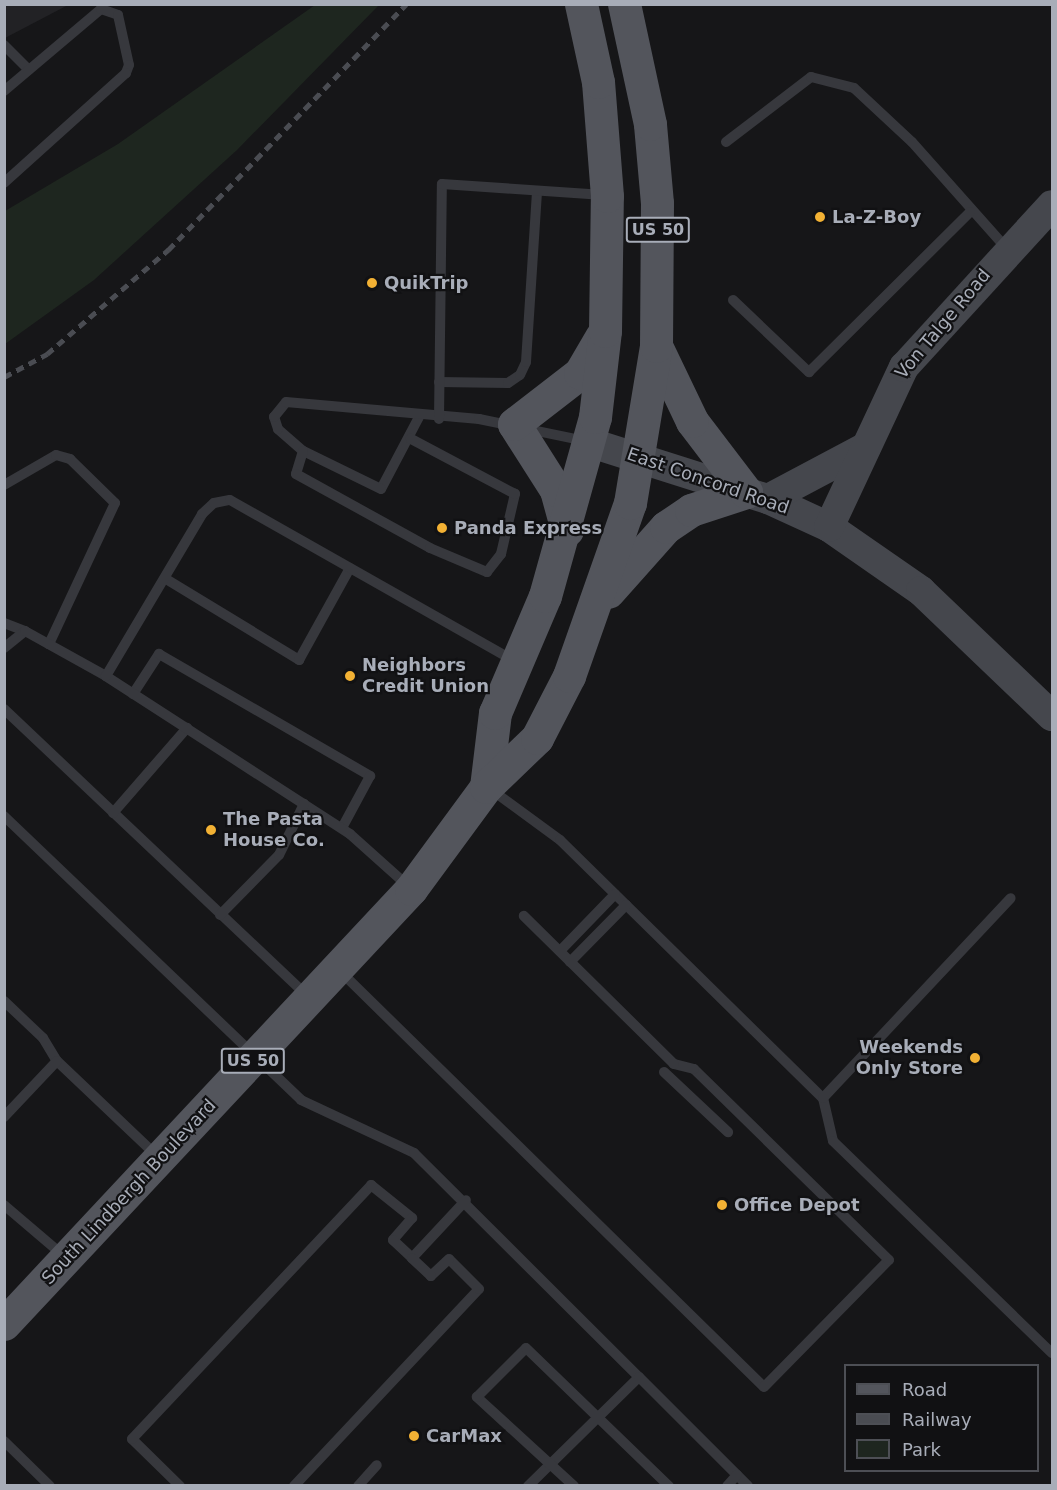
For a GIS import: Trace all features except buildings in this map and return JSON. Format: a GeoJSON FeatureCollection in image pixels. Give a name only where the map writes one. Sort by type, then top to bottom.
{"type":"FeatureCollection","features":[{"type":"Feature","properties":{"kind":"main road","name":"South Lindbergh Boulevard"},"geometry":{"type":"LineString","coordinates":[[486,787],[495,713],[518,662],[567,530],[591,443],[605,331],[607,196],[598,81],[581,4]]}},
{"type":"Feature","properties":{"kind":"main road","name":"South Lindbergh Boulevard"},"geometry":{"type":"LineString","coordinates":[[4,1324],[339,970],[411,889],[486,787],[537,738],[599,602],[640,457],[656,346],[657,203],[650,124],[624,4]]}},
{"type":"Feature","properties":{"kind":"main road"},"geometry":{"type":"LineString","coordinates":[[567,530],[556,490],[514,424],[580,373],[605,331]]}},
{"type":"Feature","properties":{"kind":"main road"},"geometry":{"type":"LineString","coordinates":[[599,602],[666,527],[691,510],[757,495],[692,421],[656,346]]}},
{"type":"Feature","properties":{"kind":"street","name":"Von Talge Road"},"geometry":{"type":"LineString","coordinates":[[829,527],[904,367],[1007,249],[1053,205]]}},
{"type":"Feature","properties":{"kind":"street","name":"East Concord Road"},"geometry":{"type":"LineString","coordinates":[[591,443],[757,495],[829,527],[921,591],[1053,716]]}},
{"type":"Feature","properties":{"kind":"street"},"geometry":{"type":"LineString","coordinates":[[757,495],[866,447]]}},
{"type":"Feature","properties":{"kind":"lane"},"geometry":{"type":"LineString","coordinates":[[4,91],[101,9],[118,15],[129,65],[126,73],[4,183]]}},
{"type":"Feature","properties":{"kind":"lane"},"geometry":{"type":"LineString","coordinates":[[4,45],[29,70]]}},
{"type":"Feature","properties":{"kind":"lane"},"geometry":{"type":"LineString","coordinates":[[726,142],[811,77],[854,88],[912,142],[970,212],[1007,249]]}},
{"type":"Feature","properties":{"kind":"lane"},"geometry":{"type":"LineString","coordinates":[[439,419],[442,184],[607,196]]}},
{"type":"Feature","properties":{"kind":"lane"},"geometry":{"type":"LineString","coordinates":[[439,382],[508,383],[520,375],[526,362],[537,191]]}},
{"type":"Feature","properties":{"kind":"lane"},"geometry":{"type":"LineString","coordinates":[[733,300],[809,372],[970,212]]}},
{"type":"Feature","properties":{"kind":"lane","name":"East Concord Road"},"geometry":{"type":"LineString","coordinates":[[303,451],[278,429],[274,417],[286,402],[365,412],[514,424],[591,443]]}},
{"type":"Feature","properties":{"kind":"lane"},"geometry":{"type":"LineString","coordinates":[[411,440],[514,494],[499,562],[478,573],[296,474],[303,451],[381,489],[411,440],[418,417]]}},
{"type":"Feature","properties":{"kind":"lane"},"geometry":{"type":"LineString","coordinates":[[4,485],[56,455],[70,459],[115,503],[49,644]]}},
{"type":"Feature","properties":{"kind":"lane"},"geometry":{"type":"LineString","coordinates":[[106,676],[166,579],[202,514],[214,503],[230,500],[518,662]]}},
{"type":"Feature","properties":{"kind":"lane"},"geometry":{"type":"LineString","coordinates":[[166,579],[299,660],[350,568]]}},
{"type":"Feature","properties":{"kind":"lane"},"geometry":{"type":"LineString","coordinates":[[4,623],[25,631],[106,676],[342,828],[411,889]]}},
{"type":"Feature","properties":{"kind":"lane"},"geometry":{"type":"LineString","coordinates":[[4,648],[25,631]]}},
{"type":"Feature","properties":{"kind":"lane"},"geometry":{"type":"LineString","coordinates":[[133,694],[159,654],[370,776],[342,828]]}},
{"type":"Feature","properties":{"kind":"lane"},"geometry":{"type":"LineString","coordinates":[[4,709],[311,999]]}},
{"type":"Feature","properties":{"kind":"lane"},"geometry":{"type":"LineString","coordinates":[[114,813],[187,728]]}},
{"type":"Feature","properties":{"kind":"lane"},"geometry":{"type":"LineString","coordinates":[[486,787],[529,814],[615,894],[823,1098],[833,1141],[1053,1353]]}},
{"type":"Feature","properties":{"kind":"lane"},"geometry":{"type":"LineString","coordinates":[[220,915],[279,855],[304,804]]}},
{"type":"Feature","properties":{"kind":"lane"},"geometry":{"type":"LineString","coordinates":[[4,816],[301,1100],[414,1153],[466,1200],[748,1485]]}},
{"type":"Feature","properties":{"kind":"lane"},"geometry":{"type":"LineString","coordinates":[[560,951],[615,894]]}},
{"type":"Feature","properties":{"kind":"lane"},"geometry":{"type":"LineString","coordinates":[[823,1098],[1011,898]]}},
{"type":"Feature","properties":{"kind":"lane"},"geometry":{"type":"LineString","coordinates":[[570,962],[626,905]]}},
{"type":"Feature","properties":{"kind":"lane"},"geometry":{"type":"LineString","coordinates":[[339,970],[764,1387],[886,1266],[889,1260],[694,1070],[674,1064],[524,916]]}},
{"type":"Feature","properties":{"kind":"lane"},"geometry":{"type":"LineString","coordinates":[[4,1001],[43,1038],[57,1061],[160,1160]]}},
{"type":"Feature","properties":{"kind":"lane"},"geometry":{"type":"LineString","coordinates":[[4,1117],[57,1061]]}},
{"type":"Feature","properties":{"kind":"lane"},"geometry":{"type":"LineString","coordinates":[[664,1072],[728,1132]]}},
{"type":"Feature","properties":{"kind":"lane"},"geometry":{"type":"LineString","coordinates":[[180,1485],[132,1439],[371,1185],[412,1218],[393,1240],[431,1276],[448,1259],[479,1289],[294,1485]]}},
{"type":"Feature","properties":{"kind":"lane"},"geometry":{"type":"LineString","coordinates":[[412,1258],[466,1200]]}},
{"type":"Feature","properties":{"kind":"lane"},"geometry":{"type":"LineString","coordinates":[[4,1205],[66,1258]]}},
{"type":"Feature","properties":{"kind":"lane"},"geometry":{"type":"LineString","coordinates":[[574,1485],[477,1397],[526,1348],[669,1485]]}},
{"type":"Feature","properties":{"kind":"lane"},"geometry":{"type":"LineString","coordinates":[[528,1485],[639,1377]]}},
{"type":"Feature","properties":{"kind":"lane"},"geometry":{"type":"LineString","coordinates":[[4,1441],[42,1483]]}},
{"type":"Feature","properties":{"kind":"lane"},"geometry":{"type":"LineString","coordinates":[[358,1485],[377,1465]]}},
{"type":"Feature","properties":{"kind":"lane"},"geometry":{"type":"LineString","coordinates":[[727,1485],[737,1475]]}},
{"type":"Feature","properties":{"kind":"shaded area"},"geometry":{"type":"Polygon","coordinates":[[[5,4],[68,4],[68,5],[5,38],[5,4]]]}},
{"type":"Feature","properties":{"kind":"green space"},"geometry":{"type":"Polygon","coordinates":[[[315,5],[379,5],[237,150],[94,280],[5,344],[5,211],[118,144],[315,5]]]}},
{"type":"Feature","properties":{"kind":"railway"},"geometry":{"type":"LineString","coordinates":[[4,377],[47,354],[168,250],[406,4]]}},
{"type":"Feature","properties":{"kind":"place","name":"La-Z-Boy"},"geometry":{"type":"Point","coordinates":[820,217]}},
{"type":"Feature","properties":{"kind":"place","name":"QuikTrip"},"geometry":{"type":"Point","coordinates":[372,283]}},
{"type":"Feature","properties":{"kind":"place","name":"Panda Express"},"geometry":{"type":"Point","coordinates":[442,528]}},
{"type":"Feature","properties":{"kind":"place","name":"Neighbors Credit Union"},"geometry":{"type":"Point","coordinates":[350,676]}},
{"type":"Feature","properties":{"kind":"place","name":"The Pasta House Co."},"geometry":{"type":"Point","coordinates":[211,830]}},
{"type":"Feature","properties":{"kind":"place","name":"Weekends Only Store"},"geometry":{"type":"Point","coordinates":[975,1058]}},
{"type":"Feature","properties":{"kind":"place","name":"Office Depot"},"geometry":{"type":"Point","coordinates":[722,1205]}},
{"type":"Feature","properties":{"kind":"place","name":"CarMax"},"geometry":{"type":"Point","coordinates":[414,1436]}}]}
